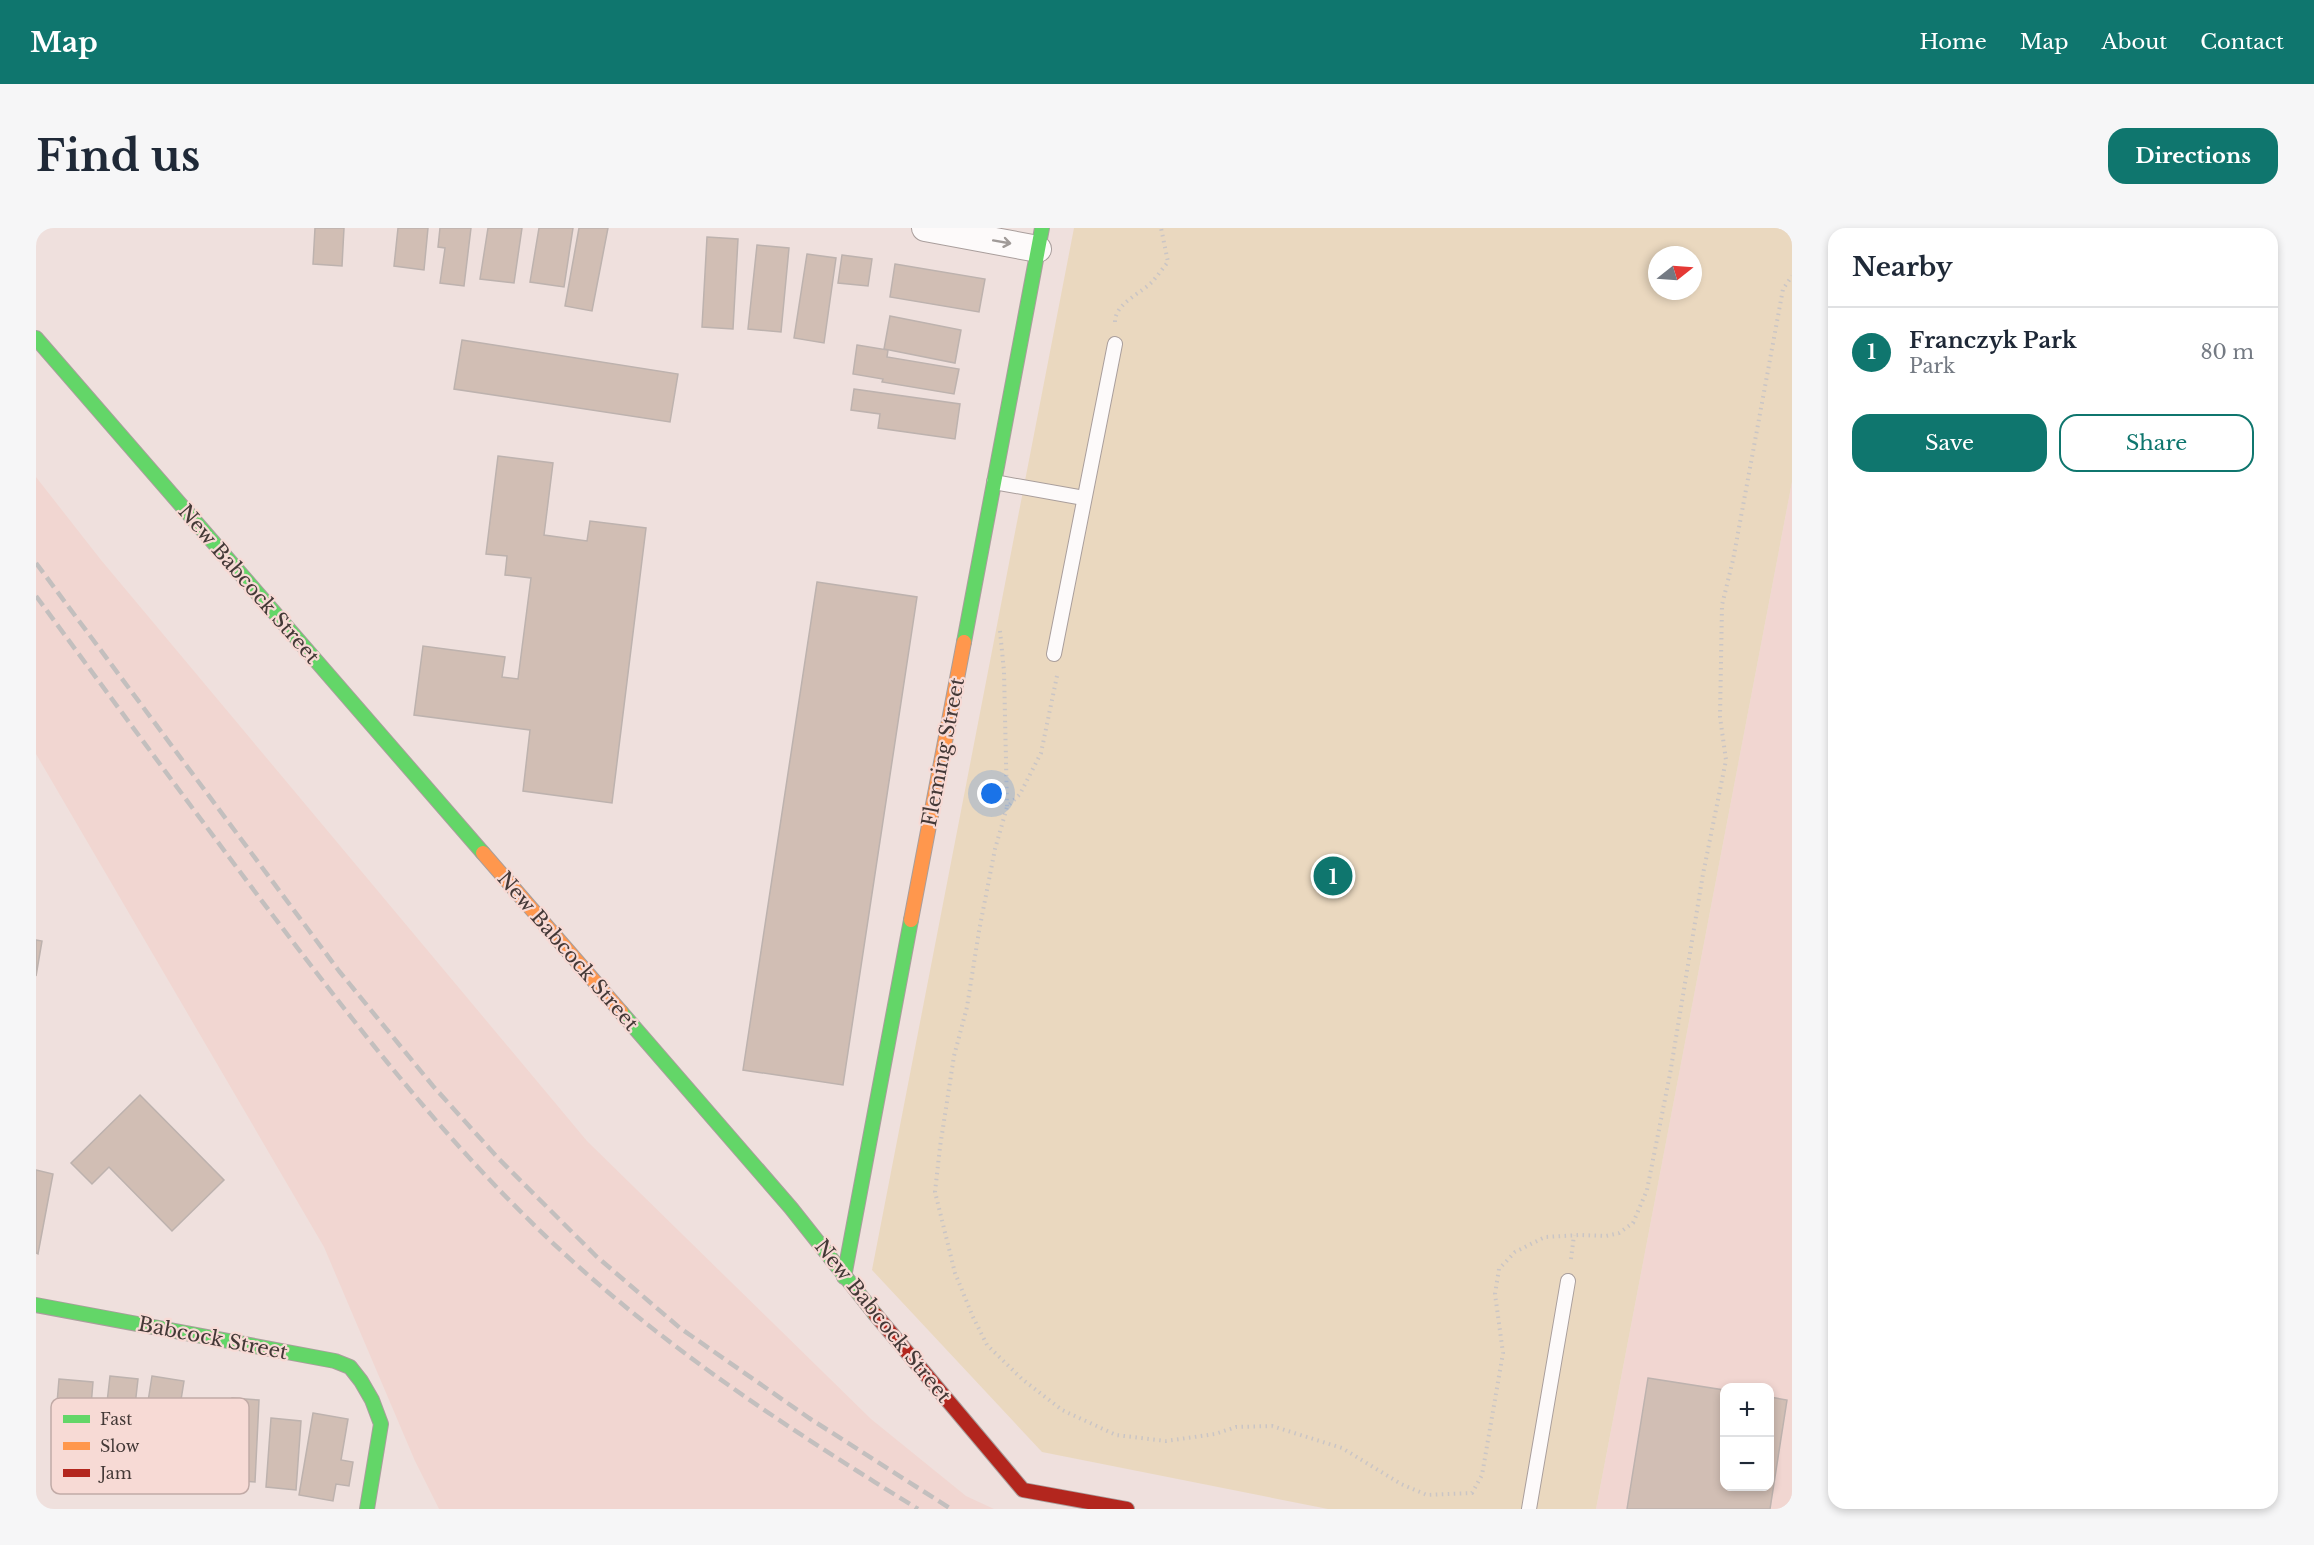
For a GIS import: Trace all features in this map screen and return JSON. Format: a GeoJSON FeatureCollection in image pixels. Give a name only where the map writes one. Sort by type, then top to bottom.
{"type":"FeatureCollection","features":[{"type":"Feature","properties":{"kind":"street"},"geometry":{"type":"LineString","coordinates":[[925,228],[1040,238]]}},
{"type":"Feature","properties":{"kind":"street","name":"Fleming Street"},"geometry":{"type":"LineString","coordinates":[[844,1277],[1040,238]]}},
{"type":"Feature","properties":{"kind":"street","name":"New Babcock Street"},"geometry":{"type":"LineString","coordinates":[[36,338],[792,1208],[844,1277],[1023,1490],[1127,1509]]}},
{"type":"Feature","properties":{"kind":"street","name":"Babcock Street"},"geometry":{"type":"LineString","coordinates":[[36,1305],[335,1361],[350,1367],[372,1400],[381,1424],[368,1509]]}},
{"type":"Feature","properties":{"kind":"lane"},"geometry":{"type":"LineString","coordinates":[[1054,654],[1115,344]]}},
{"type":"Feature","properties":{"kind":"lane"},"geometry":{"type":"LineString","coordinates":[[994,482],[1084,498]]}},
{"type":"Feature","properties":{"kind":"lane"},"geometry":{"type":"LineString","coordinates":[[1529,1509],[1568,1281]]}},
{"type":"Feature","properties":{"kind":"path"},"geometry":{"type":"LineString","coordinates":[[1115,344],[1115,317],[1120,308],[1152,282],[1168,262],[1161,228]]}},
{"type":"Feature","properties":{"kind":"path"},"geometry":{"type":"LineString","coordinates":[[999,623],[1004,671],[1007,807],[993,859],[967,1007],[954,1056],[935,1192],[955,1273],[987,1345],[1022,1379],[1062,1410],[1116,1435],[1166,1441],[1215,1434],[1236,1427],[1272,1425],[1342,1448],[1401,1484],[1427,1495],[1472,1493],[1482,1474],[1503,1353],[1495,1294],[1499,1269],[1515,1252],[1545,1238],[1580,1235],[1606,1236],[1619,1233],[1633,1223],[1647,1190],[1670,1074],[1703,874],[1726,760],[1720,717],[1722,605],[1733,560],[1783,289],[1792,276]]}},
{"type":"Feature","properties":{"kind":"path"},"geometry":{"type":"LineString","coordinates":[[1007,807],[1020,794],[1041,753],[1058,675],[1054,654]]}},
{"type":"Feature","properties":{"kind":"shaded area"},"geometry":{"type":"Polygon","coordinates":[[[1074,228],[1792,228],[1792,482],[1596,1509],[1328,1509],[1042,1452],[872,1270],[1074,228]]]}},
{"type":"Feature","properties":{"kind":"shaded area"},"geometry":{"type":"Polygon","coordinates":[[[36,477],[101,560],[587,1141],[871,1419],[966,1496],[994,1509],[439,1509],[415,1461],[324,1247],[36,754],[36,477]]]}},
{"type":"Feature","properties":{"kind":"shaded area"},"geometry":{"type":"Polygon","coordinates":[[[1792,482],[1792,1509],[1596,1509],[1792,482]]]}},
{"type":"Feature","properties":{"kind":"building"},"geometry":{"type":"Polygon","coordinates":[[[315,228],[344,228],[342,266],[313,264],[315,228]]]}},
{"type":"Feature","properties":{"kind":"building"},"geometry":{"type":"Polygon","coordinates":[[[398,228],[428,228],[424,270],[394,266],[398,228]]]}},
{"type":"Feature","properties":{"kind":"building"},"geometry":{"type":"Polygon","coordinates":[[[440,228],[471,228],[464,286],[440,283],[445,248],[438,247],[440,228]]]}},
{"type":"Feature","properties":{"kind":"building"},"geometry":{"type":"Polygon","coordinates":[[[488,228],[522,228],[514,283],[480,279],[488,228]]]}},
{"type":"Feature","properties":{"kind":"building"},"geometry":{"type":"Polygon","coordinates":[[[539,228],[573,228],[564,287],[530,282],[539,228]]]}},
{"type":"Feature","properties":{"kind":"building"},"geometry":{"type":"Polygon","coordinates":[[[579,228],[608,228],[592,311],[565,306],[579,228]]]}},
{"type":"Feature","properties":{"kind":"building"},"geometry":{"type":"Polygon","coordinates":[[[707,237],[738,239],[733,329],[702,327],[707,237]]]}},
{"type":"Feature","properties":{"kind":"building"},"geometry":{"type":"Polygon","coordinates":[[[757,245],[789,248],[781,332],[748,329],[757,245]]]}},
{"type":"Feature","properties":{"kind":"building"},"geometry":{"type":"Polygon","coordinates":[[[807,254],[836,258],[824,343],[794,338],[807,254]]]}},
{"type":"Feature","properties":{"kind":"building"},"geometry":{"type":"Polygon","coordinates":[[[842,255],[872,259],[868,286],[838,283],[842,255]]]}},
{"type":"Feature","properties":{"kind":"building"},"geometry":{"type":"Polygon","coordinates":[[[895,264],[985,279],[979,312],[890,297],[895,264]]]}},
{"type":"Feature","properties":{"kind":"building"},"geometry":{"type":"Polygon","coordinates":[[[890,316],[961,330],[955,363],[884,349],[890,316]]]}},
{"type":"Feature","properties":{"kind":"building"},"geometry":{"type":"Polygon","coordinates":[[[462,340],[678,374],[670,422],[454,389],[462,340]]]}},
{"type":"Feature","properties":{"kind":"building"},"geometry":{"type":"Polygon","coordinates":[[[857,345],[888,350],[887,357],[959,369],[954,394],[882,382],[883,379],[853,374],[857,345]]]}},
{"type":"Feature","properties":{"kind":"building"},"geometry":{"type":"Polygon","coordinates":[[[854,389],[960,404],[955,439],[878,428],[880,414],[851,410],[854,389]]]}},
{"type":"Feature","properties":{"kind":"building"},"geometry":{"type":"Polygon","coordinates":[[[498,456],[553,463],[544,535],[587,541],[590,521],[646,528],[612,803],[523,791],[530,730],[414,715],[423,646],[505,657],[502,677],[518,679],[531,578],[505,575],[507,556],[486,554],[498,456]]]}},
{"type":"Feature","properties":{"kind":"building"},"geometry":{"type":"Polygon","coordinates":[[[817,582],[917,597],[843,1085],[743,1070],[817,582]]]}},
{"type":"Feature","properties":{"kind":"building"},"geometry":{"type":"Polygon","coordinates":[[[36,940],[42,941],[36,976],[36,940]]]}},
{"type":"Feature","properties":{"kind":"building"},"geometry":{"type":"Polygon","coordinates":[[[140,1095],[224,1180],[172,1231],[109,1167],[92,1184],[71,1163],[140,1095]]]}},
{"type":"Feature","properties":{"kind":"building"},"geometry":{"type":"Polygon","coordinates":[[[36,1170],[53,1174],[38,1254],[36,1253],[36,1170]]]}},
{"type":"Feature","properties":{"kind":"building"},"geometry":{"type":"Polygon","coordinates":[[[110,1376],[138,1379],[136,1398],[108,1398],[110,1376]]]}},
{"type":"Feature","properties":{"kind":"building"},"geometry":{"type":"Polygon","coordinates":[[[152,1376],[184,1381],[181,1398],[149,1398],[152,1376]]]}},
{"type":"Feature","properties":{"kind":"building"},"geometry":{"type":"Polygon","coordinates":[[[1648,1378],[1720,1389],[1720,1491],[1773,1491],[1770,1509],[1627,1509],[1648,1378]]]}},
{"type":"Feature","properties":{"kind":"building"},"geometry":{"type":"Polygon","coordinates":[[[59,1379],[93,1382],[92,1398],[57,1398],[59,1379]]]}},
{"type":"Feature","properties":{"kind":"building"},"geometry":{"type":"Polygon","coordinates":[[[1774,1398],[1787,1400],[1774,1483],[1774,1398]]]}},
{"type":"Feature","properties":{"kind":"building"},"geometry":{"type":"Polygon","coordinates":[[[249,1399],[259,1400],[255,1482],[249,1482],[249,1399]]]}},
{"type":"Feature","properties":{"kind":"building"},"geometry":{"type":"Polygon","coordinates":[[[313,1413],[348,1419],[341,1460],[353,1462],[349,1486],[336,1484],[333,1501],[299,1495],[313,1413]]]}},
{"type":"Feature","properties":{"kind":"building"},"geometry":{"type":"Polygon","coordinates":[[[271,1418],[301,1421],[296,1490],[266,1487],[271,1418]]]}},
{"type":"Feature","properties":{"kind":"railway"},"geometry":{"type":"LineString","coordinates":[[36,563],[339,971],[433,1086],[498,1158],[596,1256],[680,1328],[809,1418],[951,1509]]}},
{"type":"Feature","properties":{"kind":"railway"},"geometry":{"type":"LineString","coordinates":[[36,596],[334,995],[426,1109],[492,1182],[570,1259],[664,1338],[763,1409],[918,1509]]}},
{"type":"Feature","properties":{"kind":"traffic: fast"},"geometry":{"type":"LineString","coordinates":[[964,642],[1042,228]]}},
{"type":"Feature","properties":{"kind":"traffic: fast"},"geometry":{"type":"LineString","coordinates":[[36,338],[483,853]]}},
{"type":"Feature","properties":{"kind":"traffic: fast"},"geometry":{"type":"LineString","coordinates":[[844,1277],[911,920]]}},
{"type":"Feature","properties":{"kind":"traffic: fast"},"geometry":{"type":"LineString","coordinates":[[621,1012],[791,1208],[875,1314]]}},
{"type":"Feature","properties":{"kind":"traffic: fast"},"geometry":{"type":"LineString","coordinates":[[36,1305],[335,1361],[350,1367],[372,1400],[381,1424],[367,1509]]}},
{"type":"Feature","properties":{"kind":"traffic: slow"},"geometry":{"type":"LineString","coordinates":[[911,920],[964,642]]}},
{"type":"Feature","properties":{"kind":"traffic: slow"},"geometry":{"type":"LineString","coordinates":[[483,853],[621,1012]]}},
{"type":"Feature","properties":{"kind":"traffic: jam"},"geometry":{"type":"LineString","coordinates":[[875,1314],[1023,1490],[1127,1509]]}},
{"type":"Feature","properties":{"kind":"place","name":"Franczyk Park"},"geometry":{"type":"Point","coordinates":[1333,876]}}]}
